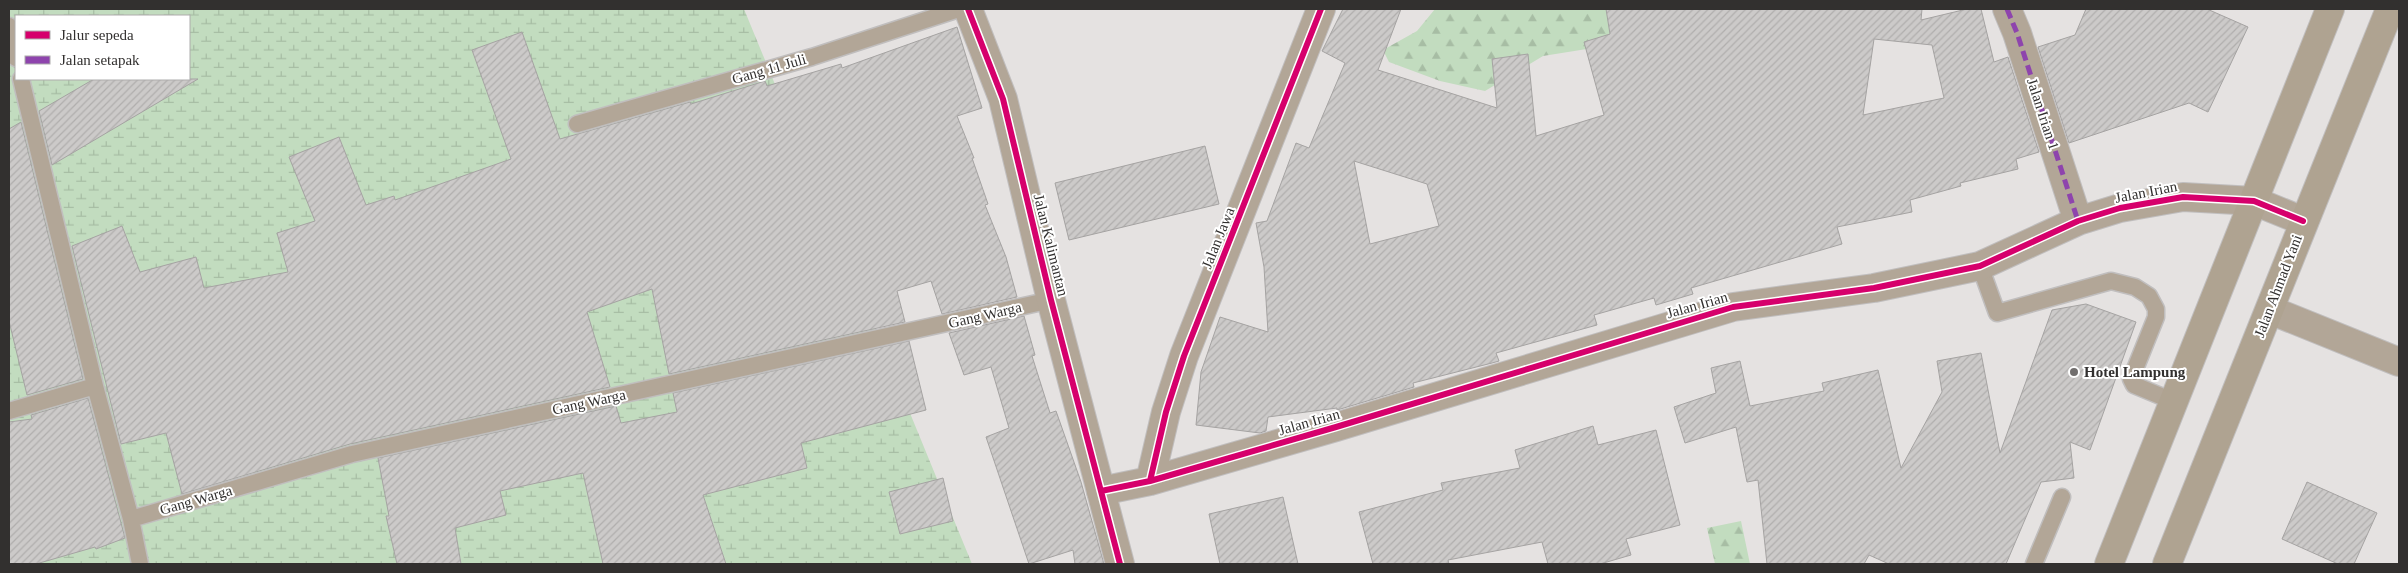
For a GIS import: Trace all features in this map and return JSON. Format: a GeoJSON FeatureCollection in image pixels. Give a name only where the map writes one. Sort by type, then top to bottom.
{"type":"FeatureCollection","features":[{"type":"Feature","properties":{"kind":"main road"},"geometry":{"type":"LineString","coordinates":[[2109,564],[2330,9]]}},
{"type":"Feature","properties":{"kind":"main road","name":"Jalan Ahmad Yani"},"geometry":{"type":"LineString","coordinates":[[2167,564],[2270,310],[2303,221],[2390,9]]}},
{"type":"Feature","properties":{"kind":"street","name":"Jalan Kalimantan"},"geometry":{"type":"LineString","coordinates":[[968,9],[1003,99],[1051,300],[1120,564]]}},
{"type":"Feature","properties":{"kind":"street","name":"Jalan Jawa"},"geometry":{"type":"LineString","coordinates":[[1150,481],[1166,412],[1184,356],[1322,9]]}},
{"type":"Feature","properties":{"kind":"street","name":"Jalan Irian 1"},"geometry":{"type":"LineString","coordinates":[[2007,9],[2014,24],[2078,221]]}},
{"type":"Feature","properties":{"kind":"street","name":"Jalan Irian"},"geometry":{"type":"LineString","coordinates":[[1101,491],[1150,481],[1336,428],[1734,307],[1874,288],[1980,266],[2078,221],[2120,208],[2183,197],[2254,202],[2303,221]]}},
{"type":"Feature","properties":{"kind":"street"},"geometry":{"type":"LineString","coordinates":[[2270,310],[2399,362]]}},
{"type":"Feature","properties":{"kind":"lane","name":"Gang 11 Juli"},"geometry":{"type":"LineString","coordinates":[[577,124],[812,57],[959,9]]}},
{"type":"Feature","properties":{"kind":"lane"},"geometry":{"type":"LineString","coordinates":[[9,26],[15,53]]}},
{"type":"Feature","properties":{"kind":"lane"},"geometry":{"type":"LineString","coordinates":[[21,80],[95,386],[131,519],[140,564]]}},
{"type":"Feature","properties":{"kind":"lane"},"geometry":{"type":"LineString","coordinates":[[1980,266],[1997,313],[2111,281],[2135,287],[2149,296],[2156,309],[2156,317],[2131,379],[2134,385],[2175,402]]}},
{"type":"Feature","properties":{"kind":"lane","name":"Gang Warga"},"geometry":{"type":"LineString","coordinates":[[131,519],[352,454],[1051,300]]}},
{"type":"Feature","properties":{"kind":"lane"},"geometry":{"type":"LineString","coordinates":[[9,410],[95,386]]}},
{"type":"Feature","properties":{"kind":"lane"},"geometry":{"type":"LineString","coordinates":[[2036,564],[2062,497]]}},
{"type":"Feature","properties":{"kind":"green space"},"geometry":{"type":"Polygon","coordinates":[[[9,9],[744,9],[972,564],[9,564],[9,9]]]}},
{"type":"Feature","properties":{"kind":"green space"},"geometry":{"type":"Polygon","coordinates":[[[1435,9],[1624,9],[1618,44],[1543,56],[1485,91],[1440,81],[1389,62],[1383,50],[1417,31],[1435,9]]]}},
{"type":"Feature","properties":{"kind":"green space"},"geometry":{"type":"Polygon","coordinates":[[[1741,521],[1750,564],[1715,564],[1707,528],[1741,521]]]}},
{"type":"Feature","properties":{"kind":"building"},"geometry":{"type":"Polygon","coordinates":[[[1343,9],[1401,9],[1378,70],[1497,108],[1492,59],[1528,54],[1536,136],[1604,115],[1584,42],[1610,34],[1606,9],[1922,9],[1921,20],[1967,9],[1981,9],[1994,62],[2008,57],[2039,152],[2016,159],[2018,169],[1960,183],[1961,186],[1910,200],[1912,212],[1837,227],[1842,244],[1691,288],[1693,294],[1656,305],[1654,298],[1594,315],[1597,325],[1496,353],[1499,361],[1413,383],[1414,387],[1337,410],[1337,408],[1268,417],[1266,431],[1260,433],[1196,425],[1201,372],[1220,317],[1268,332],[1264,267],[1256,223],[1267,221],[1296,143],[1309,148],[1345,63],[1322,51],[1343,9]],[[1874,39],[1863,115],[1944,98],[1932,45],[1874,39]],[[1354,161],[1370,244],[1439,226],[1427,184],[1354,161]]]}},
{"type":"Feature","properties":{"kind":"building"},"geometry":{"type":"Polygon","coordinates":[[[2086,9],[2207,9],[2248,27],[2208,112],[2189,103],[2069,143],[2038,47],[2075,35],[2086,9]]]}},
{"type":"Feature","properties":{"kind":"building"},"geometry":{"type":"Polygon","coordinates":[[[957,27],[982,108],[957,116],[974,158],[972,158],[988,204],[985,205],[1006,257],[1017,297],[942,314],[931,281],[897,291],[905,322],[669,374],[652,289],[587,312],[610,387],[350,444],[182,494],[166,433],[121,444],[72,246],[122,226],[140,272],[196,257],[204,288],[288,272],[277,233],[315,221],[289,157],[339,137],[366,205],[394,196],[395,200],[511,159],[472,50],[522,32],[560,139],[690,102],[691,104],[765,81],[767,86],[841,64],[842,68],[957,27]]]}},
{"type":"Feature","properties":{"kind":"building"},"geometry":{"type":"Polygon","coordinates":[[[198,79],[52,165],[39,111],[92,80],[198,79]]]}},
{"type":"Feature","properties":{"kind":"building"},"geometry":{"type":"Polygon","coordinates":[[[21,122],[83,379],[27,395],[9,321],[9,129],[21,122]]]}},
{"type":"Feature","properties":{"kind":"building"},"geometry":{"type":"Polygon","coordinates":[[[1205,146],[1219,204],[1069,240],[1055,183],[1205,146]]]}},
{"type":"Feature","properties":{"kind":"building"},"geometry":{"type":"Polygon","coordinates":[[[2086,304],[2136,322],[2090,450],[2070,442],[2074,478],[2041,482],[2006,564],[1889,564],[1869,555],[1864,564],[1767,564],[1758,480],[1747,482],[1736,427],[1685,443],[1674,407],[1716,393],[1711,368],[1740,361],[1750,406],[1824,391],[1822,383],[1878,370],[1901,468],[1942,392],[1937,361],[1981,353],[2000,453],[2052,310],[2086,304]]]}},
{"type":"Feature","properties":{"kind":"building"},"geometry":{"type":"Polygon","coordinates":[[[1024,316],[1035,355],[1032,356],[1050,413],[1056,411],[1081,482],[1104,564],[1075,564],[1073,550],[1029,564],[986,437],[1009,428],[991,367],[964,375],[949,333],[1024,316]]]}},
{"type":"Feature","properties":{"kind":"building"},"geometry":{"type":"Polygon","coordinates":[[[909,341],[926,410],[801,443],[807,468],[703,495],[726,564],[603,564],[583,473],[500,491],[506,515],[455,528],[461,564],[397,564],[386,516],[389,516],[378,458],[616,406],[621,423],[677,412],[673,393],[909,341]]]}},
{"type":"Feature","properties":{"kind":"building"},"geometry":{"type":"Polygon","coordinates":[[[88,398],[125,538],[96,549],[95,547],[36,564],[9,564],[9,422],[32,419],[31,415],[88,398]]]}},
{"type":"Feature","properties":{"kind":"building"},"geometry":{"type":"Polygon","coordinates":[[[1593,426],[1598,445],[1656,430],[1680,525],[1626,539],[1631,555],[1600,564],[1548,564],[1542,542],[1448,560],[1449,564],[1373,564],[1359,512],[1443,490],[1441,483],[1520,468],[1515,450],[1593,426]]]}},
{"type":"Feature","properties":{"kind":"building"},"geometry":{"type":"Polygon","coordinates":[[[943,478],[953,521],[900,534],[889,492],[943,478]]]}},
{"type":"Feature","properties":{"kind":"building"},"geometry":{"type":"Polygon","coordinates":[[[2307,482],[2377,513],[2354,564],[2338,564],[2282,539],[2307,482]]]}},
{"type":"Feature","properties":{"kind":"building"},"geometry":{"type":"Polygon","coordinates":[[[1283,497],[1298,564],[1220,564],[1209,514],[1283,497]]]}},
{"type":"Feature","properties":{"kind":"marked path"},"geometry":{"type":"LineString","coordinates":[[2007,9],[2017,33],[2078,221]]}},
{"type":"Feature","properties":{"kind":"cycle path"},"geometry":{"type":"LineString","coordinates":[[968,9],[1003,99],[1051,300],[1120,564]]}},
{"type":"Feature","properties":{"kind":"cycle path"},"geometry":{"type":"LineString","coordinates":[[1150,481],[1166,412],[1184,356],[1321,9]]}},
{"type":"Feature","properties":{"kind":"cycle path"},"geometry":{"type":"LineString","coordinates":[[1101,491],[1150,481],[1336,427],[1733,307],[1874,288],[1980,266],[2078,221],[2120,208],[2183,197],[2254,201],[2303,221]]}},
{"type":"Feature","properties":{"kind":"place","name":"Hotel Lampung"},"geometry":{"type":"Point","coordinates":[2074,372]}}]}
